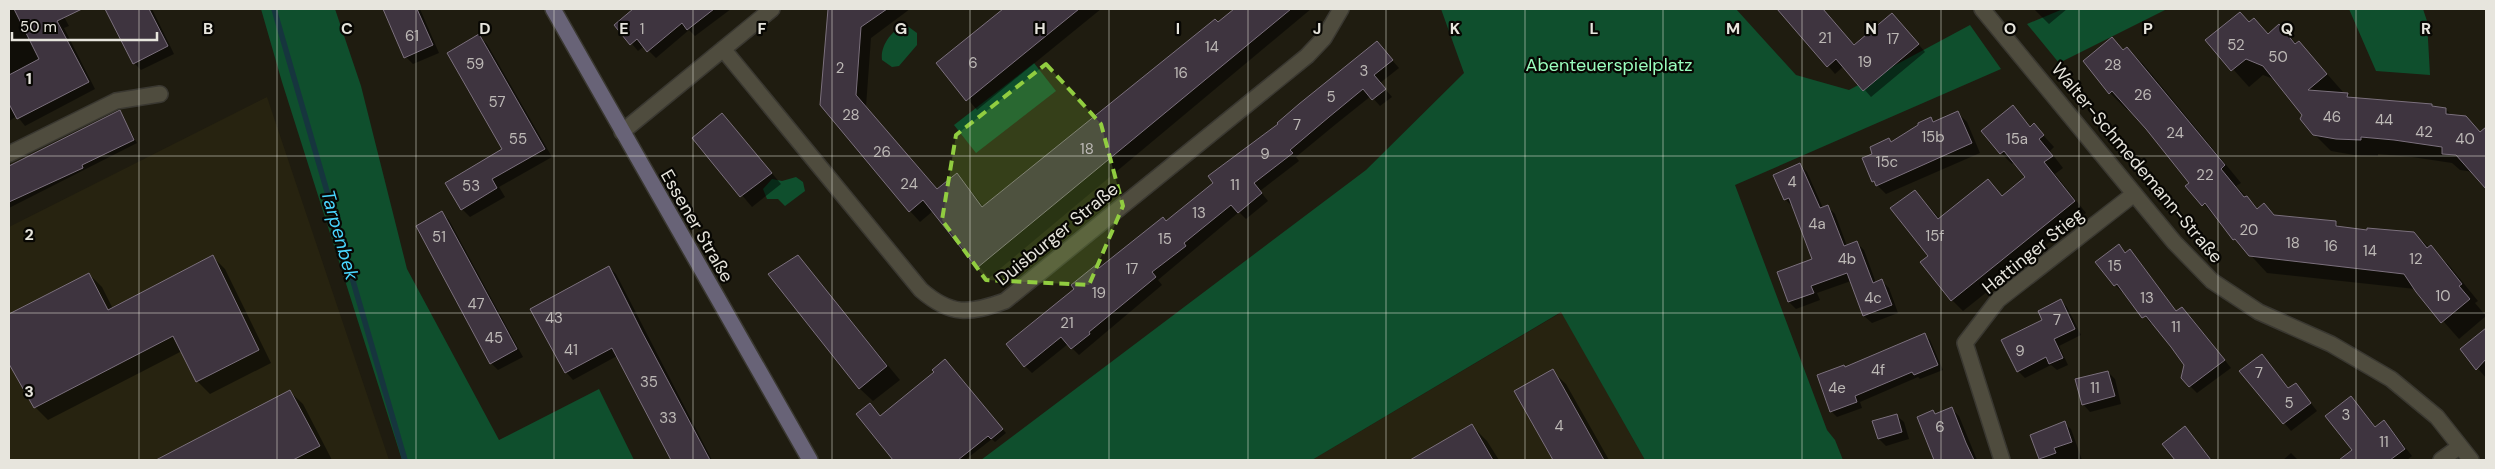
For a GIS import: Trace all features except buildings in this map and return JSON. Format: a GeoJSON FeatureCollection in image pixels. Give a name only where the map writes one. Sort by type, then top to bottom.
{"type":"FeatureCollection","features":[{"type":"Feature","properties":{"kind":"street","name":"Essener Straße"},"geometry":{"type":"LineString","coordinates":[[553,9],[810,460]]}},
{"type":"Feature","properties":{"kind":"street"},"geometry":{"type":"LineString","coordinates":[[622,132],[772,9]]}},
{"type":"Feature","properties":{"kind":"street","name":"Duisburger Straße"},"geometry":{"type":"LineString","coordinates":[[723,49],[921,290],[948,309],[970,311],[1005,301],[1307,56],[1324,38],[1341,9]]}},
{"type":"Feature","properties":{"kind":"street","name":"Walter-Schmedemann-Straße"},"geometry":{"type":"LineString","coordinates":[[1982,9],[2174,242],[2212,281],[2259,312],[2338,348],[2392,379],[2437,417],[2471,460]]}},
{"type":"Feature","properties":{"kind":"street"},"geometry":{"type":"LineString","coordinates":[[9,154],[116,102],[160,94]]}},
{"type":"Feature","properties":{"kind":"street","name":"Hattinger Stieg"},"geometry":{"type":"LineString","coordinates":[[2002,460],[1965,342],[1998,300],[2134,194]]}},
{"type":"Feature","properties":{"kind":"street"},"geometry":{"type":"LineString","coordinates":[[2440,460],[2460,447]]}},
{"type":"Feature","properties":{"kind":"highlighted area"},"geometry":{"type":"Polygon","coordinates":[[[1046,64],[1101,124],[1123,206],[1089,285],[986,280],[942,220],[956,135],[1046,64]]]}},
{"type":"Feature","properties":{"kind":"shaded area"},"geometry":{"type":"Polygon","coordinates":[[[267,97],[389,460],[9,460],[9,227],[267,97]]]}},
{"type":"Feature","properties":{"kind":"shaded area"},"geometry":{"type":"Polygon","coordinates":[[[1562,312],[1645,460],[1312,460],[1562,312]]]}},
{"type":"Feature","properties":{"kind":"green space"},"geometry":{"type":"Polygon","coordinates":[[[261,9],[335,9],[361,86],[407,269],[499,440],[599,389],[634,460],[402,460],[282,82],[261,9]]]}},
{"type":"Feature","properties":{"kind":"green space","name":"Abenteuerspielplatz"},"geometry":{"type":"Polygon","coordinates":[[[1441,9],[1736,9],[1796,75],[1849,90],[1970,25],[2001,69],[1735,185],[1827,430],[1835,440],[1843,460],[1645,460],[1561,312],[1312,460],[981,460],[1366,170],[1464,73],[1441,9]]]}},
{"type":"Feature","properties":{"kind":"green space"},"geometry":{"type":"Polygon","coordinates":[[[2063,9],[2167,9],[2059,63],[2027,24],[2063,9]]]}},
{"type":"Feature","properties":{"kind":"green space"},"geometry":{"type":"Polygon","coordinates":[[[2349,9],[2423,9],[2427,21],[2430,75],[2376,71],[2349,9]]]}},
{"type":"Feature","properties":{"kind":"green space"},"geometry":{"type":"Polygon","coordinates":[[[906,25],[917,33],[917,45],[899,66],[892,67],[882,60],[883,49],[892,34],[906,25]]]}},
{"type":"Feature","properties":{"kind":"green space"},"geometry":{"type":"Polygon","coordinates":[[[1034,63],[1056,91],[976,153],[954,125],[1034,63]]]}},
{"type":"Feature","properties":{"kind":"green space"},"geometry":{"type":"Polygon","coordinates":[[[796,177],[803,182],[805,191],[785,206],[778,199],[767,199],[763,189],[772,179],[782,181],[796,177]]]}},
{"type":"Feature","properties":{"kind":"waterway","name":"Tarpenbek"},"geometry":{"type":"LineString","coordinates":[[274,9],[405,460]]}}]}
